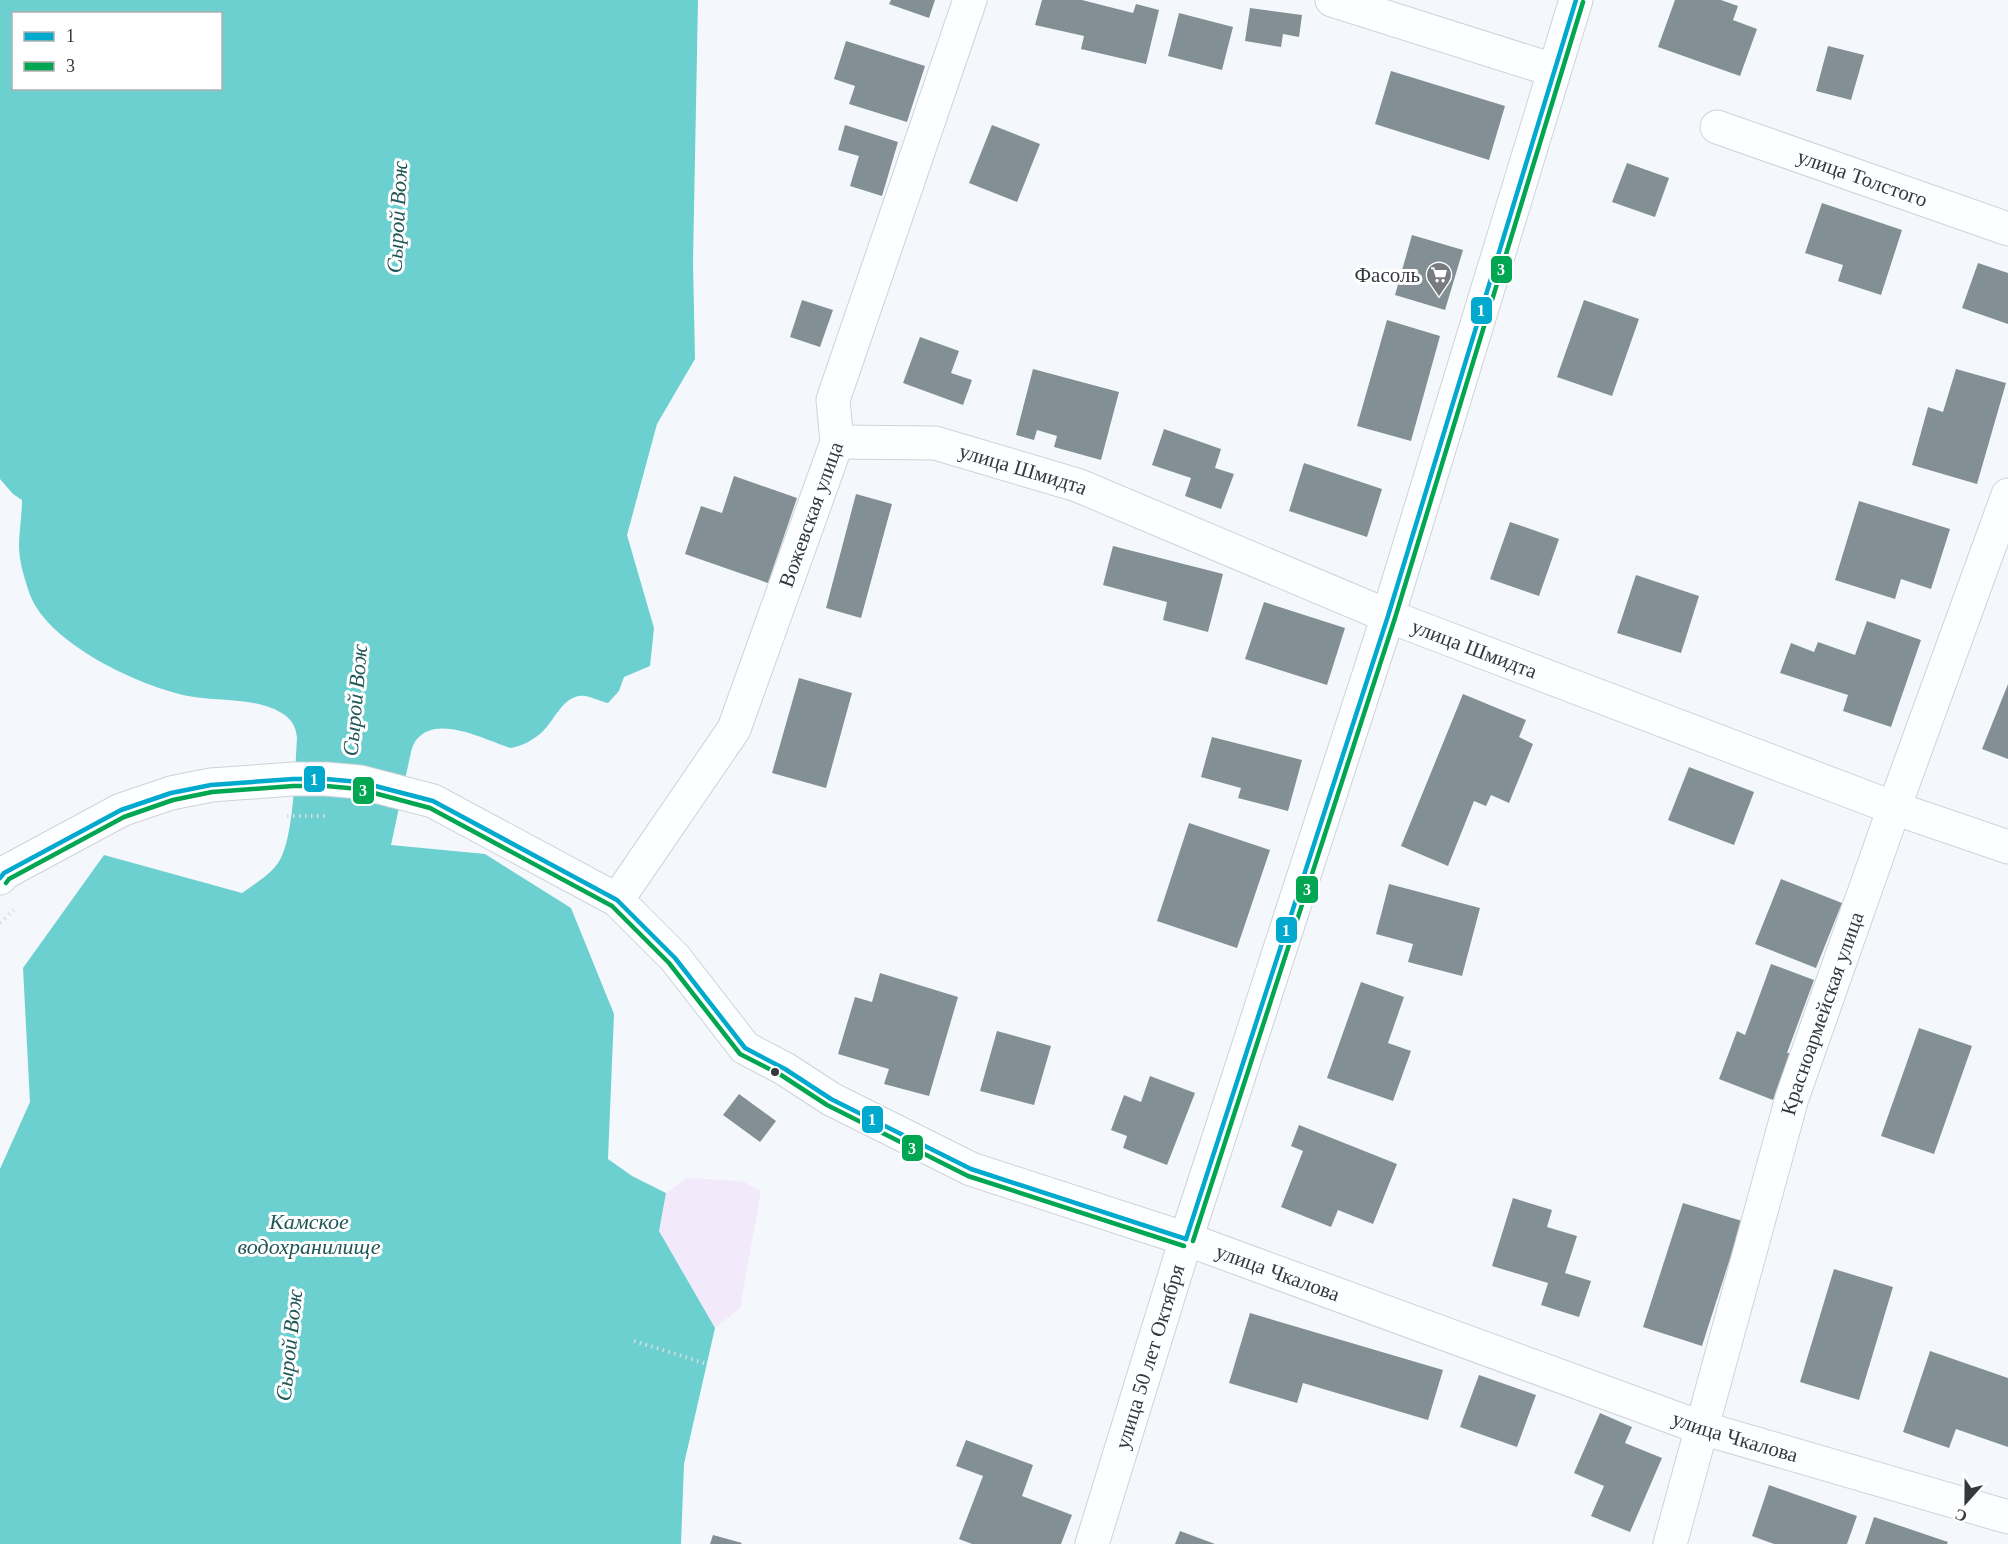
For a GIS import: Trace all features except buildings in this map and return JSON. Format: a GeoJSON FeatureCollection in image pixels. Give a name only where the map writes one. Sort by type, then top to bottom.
{"type":"FeatureCollection","features":[{"type":"Feature","properties":{"kind":"street","name":"Вожевская улица"},"geometry":{"type":"LineString","coordinates":[[617,900],[734,729],[837,442],[833,400],[970,0]]}},
{"type":"Feature","properties":{"kind":"street"},"geometry":{"type":"LineString","coordinates":[[1332,0],[1553,70]]}},
{"type":"Feature","properties":{"kind":"street","name":"улица 50 лет Октября"},"geometry":{"type":"LineString","coordinates":[[1092,1544],[1186,1239],[1388,616],[1576,0]]}},
{"type":"Feature","properties":{"kind":"street","name":"улица Толстого"},"geometry":{"type":"LineString","coordinates":[[1717,127],[2008,229]]}},
{"type":"Feature","properties":{"kind":"street","name":"улица Шмидта"},"geometry":{"type":"LineString","coordinates":[[837,442],[935,443],[1077,485],[1388,616],[1894,808],[2008,847]]}},
{"type":"Feature","properties":{"kind":"street","name":"Красноармейская улица"},"geometry":{"type":"LineString","coordinates":[[1670,1544],[1792,1098],[2008,495]]}},
{"type":"Feature","properties":{"kind":"street","name":"улица Чкалова"},"geometry":{"type":"LineString","coordinates":[[0,878],[4,873],[121,810],[171,793],[211,785],[326,779],[360,782],[433,801],[617,900],[675,958],[745,1048],[785,1070],[831,1100],[971,1169],[1186,1239],[1702,1428],[2008,1517]]}},
{"type":"Feature","properties":{"kind":"path"},"geometry":{"type":"LineString","coordinates":[[276,816],[336,816]]}},
{"type":"Feature","properties":{"kind":"path"},"geometry":{"type":"LineString","coordinates":[[634,1341],[707,1364]]}},
{"type":"Feature","properties":{"kind":"shaded area"},"geometry":{"type":"Polygon","coordinates":[[[687,1178],[742,1181],[761,1191],[740,1308],[715,1328],[659,1231],[666,1193],[687,1178]]]}},
{"type":"Feature","properties":{"kind":"water"},"geometry":{"type":"Polygon","coordinates":[[[0,0],[698,0],[693,262],[695,359],[657,424],[627,535],[654,628],[650,666],[624,677],[619,691],[608,703],[585,696],[571,699],[540,734],[515,747],[511,748],[462,731],[437,729],[426,732],[416,740],[412,749],[391,845],[485,854],[571,908],[614,1014],[608,1159],[632,1176],[666,1193],[659,1231],[715,1328],[684,1464],[681,1544],[0,1544],[0,1169],[30,1102],[23,968],[104,855],[242,893],[266,876],[278,863],[283,853],[291,822],[297,738],[292,722],[275,709],[249,702],[188,696],[145,683],[98,660],[75,646],[56,630],[40,613],[30,595],[20,558],[22,500],[13,494],[0,479],[0,0]]]}},
{"type":"Feature","properties":{"kind":"transit line","name":"1"},"geometry":{"type":"LineString","coordinates":[[1186,1239],[1388,616],[1576,0]]}},
{"type":"Feature","properties":{"kind":"transit line","name":"3"},"geometry":{"type":"LineString","coordinates":[[1193,1241],[1395,618],[1583,2]]}},
{"type":"Feature","properties":{"kind":"transit line","name":"1"},"geometry":{"type":"LineString","coordinates":[[0,878],[4,873],[121,810],[171,793],[211,785],[326,779],[360,782],[433,801],[617,900],[675,958],[745,1048],[785,1069],[831,1099],[971,1169],[1186,1239]]}},
{"type":"Feature","properties":{"kind":"transit line","name":"3"},"geometry":{"type":"LineString","coordinates":[[6,883],[9,879],[124,817],[173,800],[212,792],[326,786],[359,789],[430,808],[612,906],[669,963],[740,1054],[781,1075],[827,1105],[968,1176],[1184,1246]]}},
{"type":"Feature","properties":{"kind":"place","name":"Фасоль"},"geometry":{"type":"Point","coordinates":[1439,298]}},
{"type":"Feature","properties":{"kind":"water label","name":"Сырой Вож"},"geometry":{"type":"Point","coordinates":[397,217]}},
{"type":"Feature","properties":{"kind":"water label","name":"Сырой Вож"},"geometry":{"type":"Point","coordinates":[355,700]}},
{"type":"Feature","properties":{"kind":"water label","name":"Камское водохранилище"},"geometry":{"type":"Point","coordinates":[309,1234]}},
{"type":"Feature","properties":{"kind":"water label","name":"Сырой Вож"},"geometry":{"type":"Point","coordinates":[289,1345]}}]}
